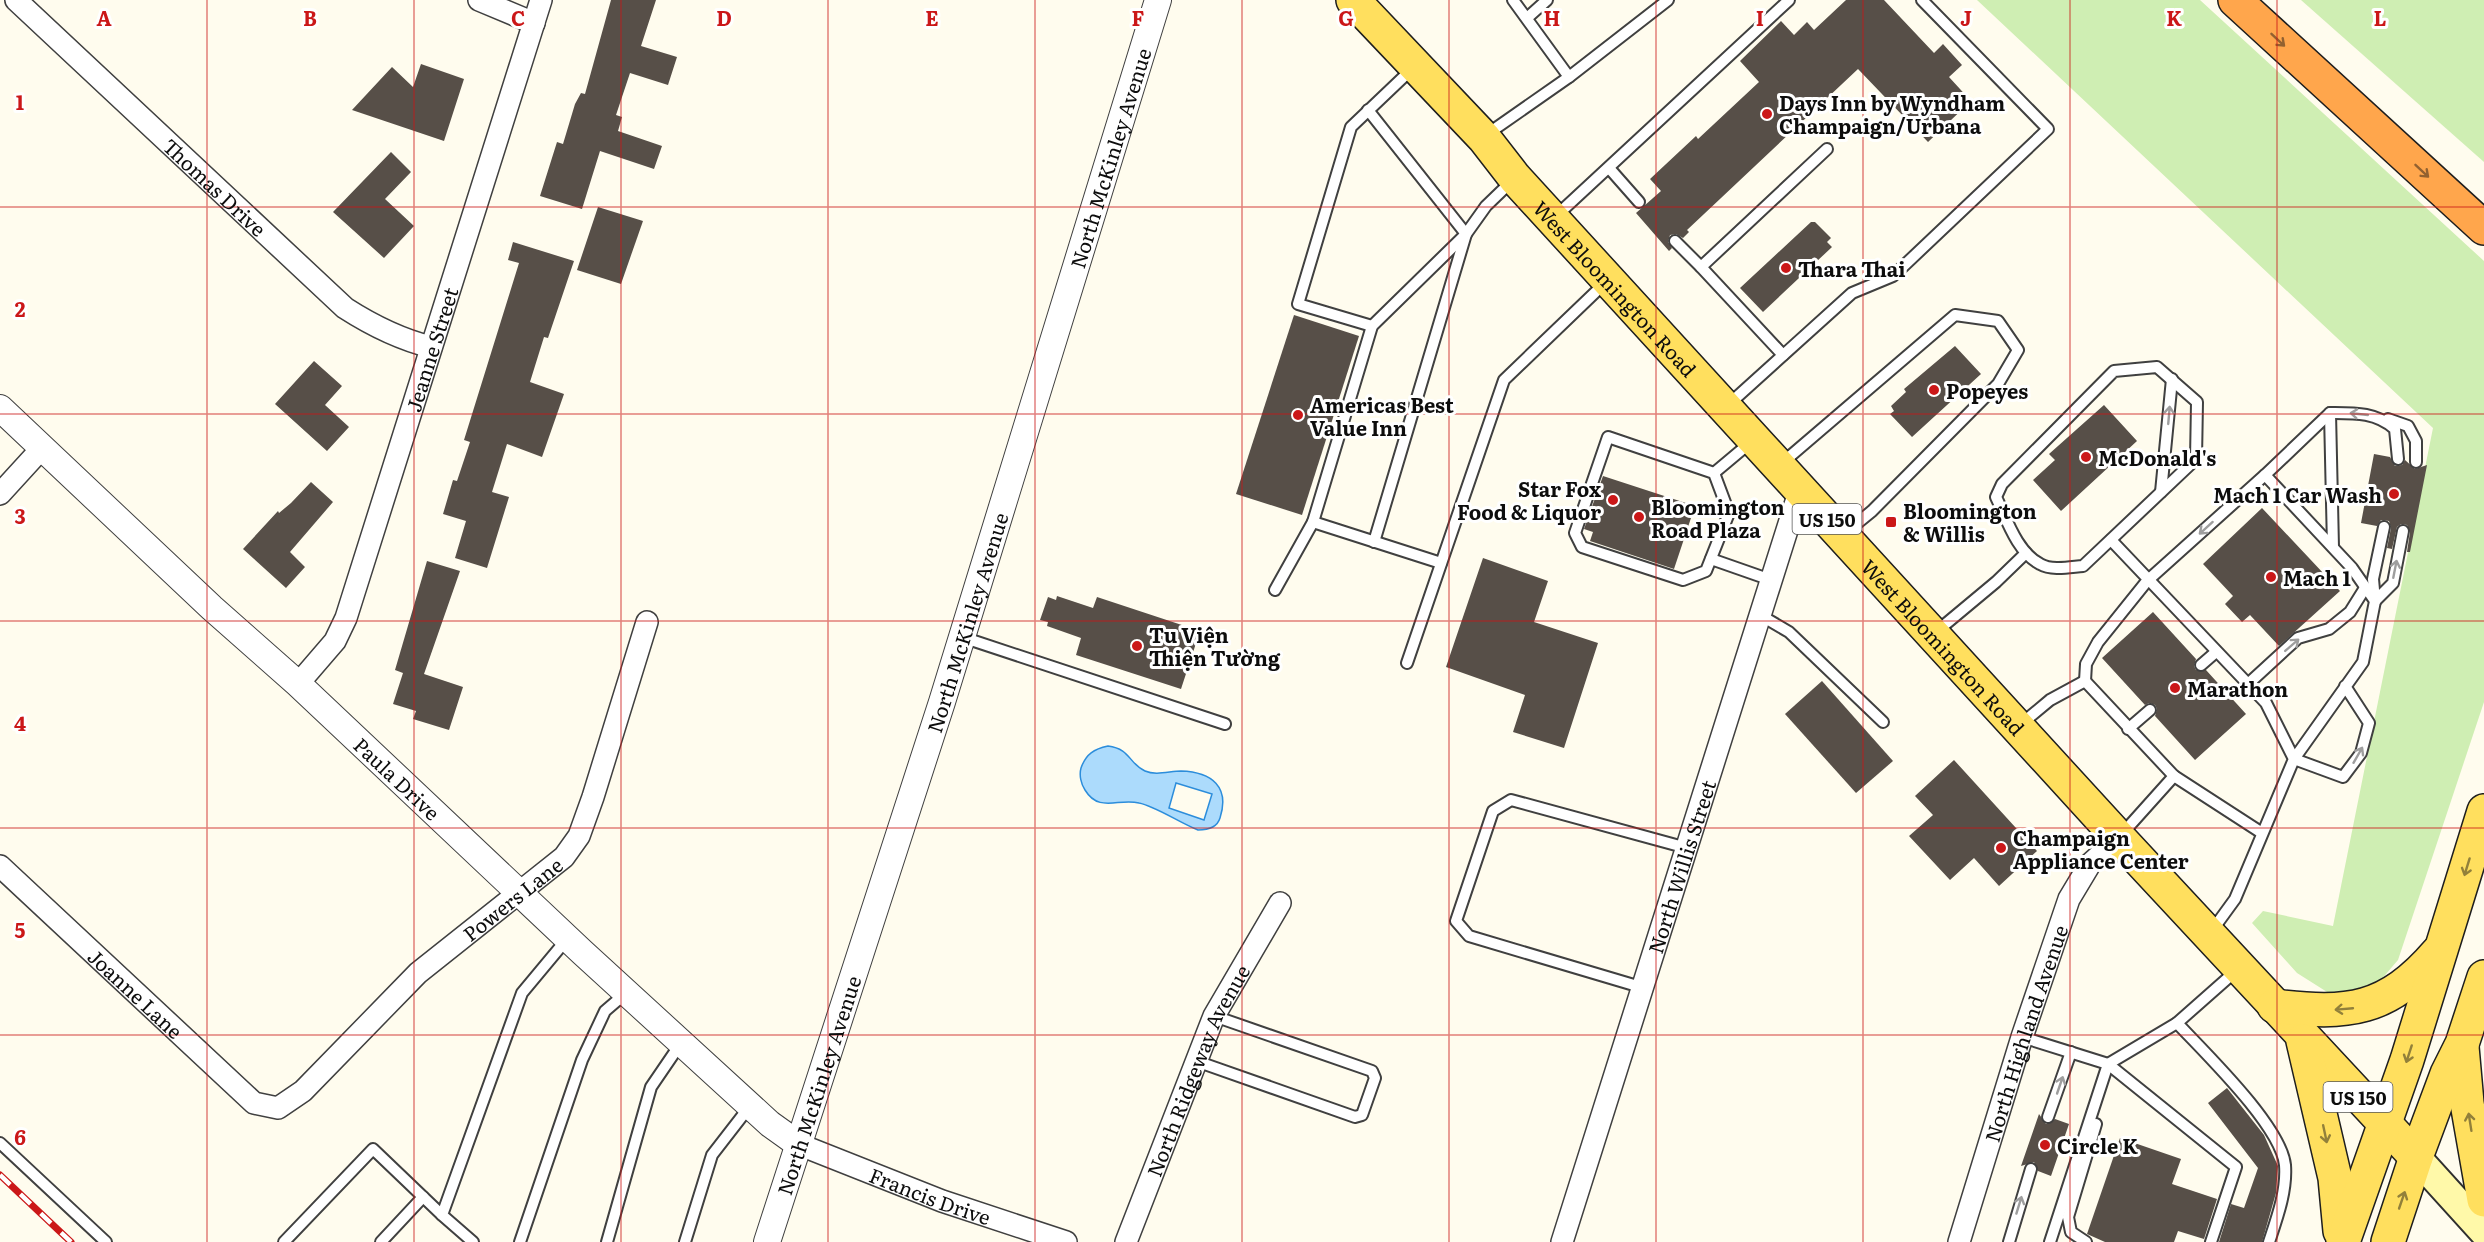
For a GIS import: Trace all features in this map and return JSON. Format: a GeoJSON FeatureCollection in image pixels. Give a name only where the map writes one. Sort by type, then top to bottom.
{"type":"FeatureCollection","features":[{"type":"Feature","properties":{"kind":"highway"},"geometry":{"type":"LineString","coordinates":[[2235,0],[2484,228]]}},
{"type":"Feature","properties":{"kind":"main road","name":"West Bloomington Road"},"geometry":{"type":"LineString","coordinates":[[1353,0],[1414,67],[1484,138],[1515,178],[2118,838],[2209,934],[2301,1037],[2416,1157]]}},
{"type":"Feature","properties":{"kind":"main road"},"geometry":{"type":"LineString","coordinates":[[2341,1242],[2385,1126],[2484,811]]}},
{"type":"Feature","properties":{"kind":"main road"},"geometry":{"type":"LineString","coordinates":[[2274,1006],[2330,1010],[2369,1004],[2403,987],[2419,974],[2443,946]]}},
{"type":"Feature","properties":{"kind":"main road"},"geometry":{"type":"LineString","coordinates":[[2388,1242],[2447,1074],[2479,1008],[2484,977]]}},
{"type":"Feature","properties":{"kind":"main road"},"geometry":{"type":"LineString","coordinates":[[2301,1037],[2335,1178],[2341,1219],[2341,1242]]}},
{"type":"Feature","properties":{"kind":"main road"},"geometry":{"type":"LineString","coordinates":[[2462,1044],[2467,1103],[2484,1200]]}},
{"type":"Feature","properties":{"kind":"main road"},"geometry":{"type":"LineString","coordinates":[[2416,1157],[2484,1232]]}},
{"type":"Feature","properties":{"kind":"street","name":"Thomas Drive"},"geometry":{"type":"LineString","coordinates":[[16,0],[345,308],[369,324],[404,340],[431,347]]}},
{"type":"Feature","properties":{"kind":"street"},"geometry":{"type":"LineString","coordinates":[[479,0],[534,23]]}},
{"type":"Feature","properties":{"kind":"street","name":"Jeanne Street"},"geometry":{"type":"LineString","coordinates":[[298,684],[327,652],[341,630],[541,0]]}},
{"type":"Feature","properties":{"kind":"street","name":"North McKinley Avenue"},"geometry":{"type":"LineString","coordinates":[[767,1242],[962,637],[1158,0]]}},
{"type":"Feature","properties":{"kind":"street","name":"Paula Drive"},"geometry":{"type":"LineString","coordinates":[[0,408],[212,608],[298,684],[567,939],[750,1106],[798,1144]]}},
{"type":"Feature","properties":{"kind":"street"},"geometry":{"type":"LineString","coordinates":[[0,494],[42,448]]}},
{"type":"Feature","properties":{"kind":"street","name":"North Willis Street"},"geometry":{"type":"LineString","coordinates":[[1562,1242],[1772,580],[1789,478]]}},
{"type":"Feature","properties":{"kind":"street","name":"Powers Lane"},"geometry":{"type":"LineString","coordinates":[[278,1108],[303,1091],[399,990],[564,857],[579,836],[647,622]]}},
{"type":"Feature","properties":{"kind":"street","name":"North Highland Avenue"},"geometry":{"type":"LineString","coordinates":[[1959,1242],[2022,1037],[2069,899],[2090,864],[2118,838]]}},
{"type":"Feature","properties":{"kind":"street","name":"Joanne Lane"},"geometry":{"type":"LineString","coordinates":[[0,866],[254,1104],[278,1108]]}},
{"type":"Feature","properties":{"kind":"street","name":"North Ridgeway Avenue"},"geometry":{"type":"LineString","coordinates":[[1126,1242],[1214,1016],[1280,903]]}},
{"type":"Feature","properties":{"kind":"street","name":"Francis Drive"},"geometry":{"type":"LineString","coordinates":[[798,1144],[942,1201],[1066,1242]]}},
{"type":"Feature","properties":{"kind":"lane"},"geometry":{"type":"LineString","coordinates":[[1513,0],[1569,76]]}},
{"type":"Feature","properties":{"kind":"lane"},"geometry":{"type":"LineString","coordinates":[[1527,18],[1547,0]]}},
{"type":"Feature","properties":{"kind":"lane"},"geometry":{"type":"LineString","coordinates":[[1484,138],[1668,0]]}},
{"type":"Feature","properties":{"kind":"lane"},"geometry":{"type":"LineString","coordinates":[[1553,219],[1789,0]]}},
{"type":"Feature","properties":{"kind":"lane"},"geometry":{"type":"LineString","coordinates":[[1726,408],[1852,293],[1893,276],[2048,129],[1922,0]]}},
{"type":"Feature","properties":{"kind":"lane"},"geometry":{"type":"LineString","coordinates":[[1372,326],[1298,304],[1351,126],[1414,67]]}},
{"type":"Feature","properties":{"kind":"lane"},"geometry":{"type":"LineString","coordinates":[[1368,110],[1466,234]]}},
{"type":"Feature","properties":{"kind":"lane"},"geometry":{"type":"LineString","coordinates":[[1701,267],[1827,149]]}},
{"type":"Feature","properties":{"kind":"lane"},"geometry":{"type":"LineString","coordinates":[[1609,168],[1639,202]]}},
{"type":"Feature","properties":{"kind":"lane"},"geometry":{"type":"LineString","coordinates":[[1275,590],[1313,522],[1372,326],[1466,234],[1486,206],[1515,178]]}},
{"type":"Feature","properties":{"kind":"lane"},"geometry":{"type":"LineString","coordinates":[[1374,542],[1466,234]]}},
{"type":"Feature","properties":{"kind":"lane"},"geometry":{"type":"LineString","coordinates":[[1675,240],[1783,356]]}},
{"type":"Feature","properties":{"kind":"lane"},"geometry":{"type":"LineString","coordinates":[[1407,663],[1504,380],[1609,280]]}},
{"type":"Feature","properties":{"kind":"lane"},"geometry":{"type":"LineString","coordinates":[[1789,478],[1955,315],[1998,321],[2018,350],[1998,384],[1872,511],[1842,535]]}},
{"type":"Feature","properties":{"kind":"lane"},"geometry":{"type":"LineString","coordinates":[[2157,367],[2197,402],[2196,459],[2161,492],[2083,566],[2054,568],[2041,565],[2026,553],[1996,498],[2002,484],[2114,371],[2157,367]]}},
{"type":"Feature","properties":{"kind":"lane"},"geometry":{"type":"LineString","coordinates":[[2161,492],[2172,380]]}},
{"type":"Feature","properties":{"kind":"lane"},"geometry":{"type":"LineString","coordinates":[[2330,413],[2333,548]]}},
{"type":"Feature","properties":{"kind":"lane"},"geometry":{"type":"LineString","coordinates":[[2262,832],[2174,776],[2085,681],[2086,664],[2098,642],[2147,581],[2330,413],[2357,413],[2408,426],[2416,441],[2416,462]]}},
{"type":"Feature","properties":{"kind":"lane"},"geometry":{"type":"LineString","coordinates":[[2383,418],[2395,429],[2398,459]]}},
{"type":"Feature","properties":{"kind":"lane"},"geometry":{"type":"LineString","coordinates":[[1608,437],[1714,473],[1729,513],[1706,571],[1683,580],[1582,547],[1575,533],[1608,437]]}},
{"type":"Feature","properties":{"kind":"lane"},"geometry":{"type":"LineString","coordinates":[[1714,473],[1754,440]]}},
{"type":"Feature","properties":{"kind":"lane"},"geometry":{"type":"LineString","coordinates":[[2265,475],[2352,568],[2375,601]]}},
{"type":"Feature","properties":{"kind":"lane"},"geometry":{"type":"LineString","coordinates":[[1313,522],[1441,564]]}},
{"type":"Feature","properties":{"kind":"lane"},"geometry":{"type":"LineString","coordinates":[[2209,934],[2235,899],[2294,759],[2363,662],[2375,601],[2373,579],[2384,527]]}},
{"type":"Feature","properties":{"kind":"lane"},"geometry":{"type":"LineString","coordinates":[[2375,601],[2393,583],[2403,531]]}},
{"type":"Feature","properties":{"kind":"lane"},"geometry":{"type":"LineString","coordinates":[[2111,540],[2147,581],[2266,703],[2294,759],[2343,777],[2361,753],[2369,723],[2345,687]]}},
{"type":"Feature","properties":{"kind":"lane"},"geometry":{"type":"LineString","coordinates":[[1934,634],[1996,582],[2026,553]]}},
{"type":"Feature","properties":{"kind":"lane"},"geometry":{"type":"LineString","coordinates":[[1711,559],[1772,580]]}},
{"type":"Feature","properties":{"kind":"lane"},"geometry":{"type":"LineString","coordinates":[[2248,684],[2298,638],[2329,629],[2350,612],[2365,588]]}},
{"type":"Feature","properties":{"kind":"lane"},"geometry":{"type":"LineString","coordinates":[[1760,615],[1789,632],[1883,722]]}},
{"type":"Feature","properties":{"kind":"lane"},"geometry":{"type":"LineString","coordinates":[[962,637],[1225,724]]}},
{"type":"Feature","properties":{"kind":"lane"},"geometry":{"type":"LineString","coordinates":[[2201,665],[2216,652]]}},
{"type":"Feature","properties":{"kind":"lane"},"geometry":{"type":"LineString","coordinates":[[2017,727],[2050,700],[2085,681]]}},
{"type":"Feature","properties":{"kind":"lane"},"geometry":{"type":"LineString","coordinates":[[2128,729],[2150,710]]}},
{"type":"Feature","properties":{"kind":"lane"},"geometry":{"type":"LineString","coordinates":[[2118,838],[2174,776]]}},
{"type":"Feature","properties":{"kind":"lane"},"geometry":{"type":"LineString","coordinates":[[1644,988],[1469,936],[1456,921],[1493,811],[1510,800],[1687,848]]}},
{"type":"Feature","properties":{"kind":"lane"},"geometry":{"type":"LineString","coordinates":[[442,1215],[522,993],[567,939]]}},
{"type":"Feature","properties":{"kind":"lane"},"geometry":{"type":"LineString","coordinates":[[2050,1242],[2108,1064],[2177,1023],[2239,969]]}},
{"type":"Feature","properties":{"kind":"lane"},"geometry":{"type":"LineString","coordinates":[[520,1242],[582,1060],[604,1011],[626,993]]}},
{"type":"Feature","properties":{"kind":"lane"},"geometry":{"type":"LineString","coordinates":[[1196,1061],[1355,1117],[1362,1115],[1375,1078],[1372,1071],[1214,1016]]}},
{"type":"Feature","properties":{"kind":"lane"},"geometry":{"type":"LineString","coordinates":[[2177,1023],[2274,1134],[2285,1164],[2283,1193],[2270,1242]]}},
{"type":"Feature","properties":{"kind":"lane"},"geometry":{"type":"LineString","coordinates":[[2022,1037],[2108,1064],[2236,1167],[2211,1242]]}},
{"type":"Feature","properties":{"kind":"lane"},"geometry":{"type":"LineString","coordinates":[[607,1242],[651,1087],[681,1042]]}},
{"type":"Feature","properties":{"kind":"lane"},"geometry":{"type":"LineString","coordinates":[[2048,1117],[2071,1052]]}},
{"type":"Feature","properties":{"kind":"lane"},"geometry":{"type":"LineString","coordinates":[[2086,1242],[2071,1232],[2068,1217],[2102,1105],[2099,1092]]}},
{"type":"Feature","properties":{"kind":"lane"},"geometry":{"type":"LineString","coordinates":[[685,1242],[712,1155],[750,1106]]}},
{"type":"Feature","properties":{"kind":"lane"},"geometry":{"type":"LineString","coordinates":[[0,1143],[106,1242]]}},
{"type":"Feature","properties":{"kind":"lane"},"geometry":{"type":"LineString","coordinates":[[284,1242],[373,1149],[473,1242]]}},
{"type":"Feature","properties":{"kind":"lane"},"geometry":{"type":"LineString","coordinates":[[2009,1242],[2031,1169]]}},
{"type":"Feature","properties":{"kind":"lane"},"geometry":{"type":"LineString","coordinates":[[381,1242],[423,1197]]}},
{"type":"Feature","properties":{"kind":"green space"},"geometry":{"type":"Polygon","coordinates":[[[1977,0],[2200,0],[2484,261],[2484,702],[2398,960],[2374,988],[2335,997],[2297,973],[2252,923],[2263,911],[2333,926],[2433,428],[1977,0]]]}},
{"type":"Feature","properties":{"kind":"green space"},"geometry":{"type":"Polygon","coordinates":[[[2301,0],[2484,0],[2484,162],[2301,0]]]}},
{"type":"Feature","properties":{"kind":"water"},"geometry":{"type":"Polygon","coordinates":[[[1108,746],[1121,750],[1145,771],[1192,772],[1210,778],[1216,783],[1222,798],[1220,818],[1217,824],[1205,830],[1198,830],[1139,803],[1103,803],[1090,797],[1084,788],[1080,771],[1088,756],[1108,746]],[[1176,783],[1169,808],[1204,820],[1212,794],[1176,783]]]}},
{"type":"Feature","properties":{"kind":"building"},"geometry":{"type":"Polygon","coordinates":[[[611,0],[656,0],[641,46],[677,57],[668,85],[630,73],[616,115],[622,117],[618,131],[662,146],[654,169],[600,151],[582,209],[540,196],[557,142],[563,144],[575,104],[581,93],[585,94],[611,0]]]}},
{"type":"Feature","properties":{"kind":"building","name":"Days Inn by Wyndham Champaign/Urbana"},"geometry":{"type":"Polygon","coordinates":[[[1846,0],[1884,0],[1934,53],[1943,44],[1962,65],[1949,77],[1971,101],[1928,142],[1858,69],[1687,230],[1689,232],[1683,238],[1676,234],[1670,235],[1668,242],[1672,248],[1669,251],[1636,213],[1661,191],[1650,179],[1696,136],[1698,139],[1759,82],[1740,61],[1781,21],[1794,35],[1807,22],[1814,30],[1846,0]]]}},
{"type":"Feature","properties":{"kind":"building"},"geometry":{"type":"Polygon","coordinates":[[[421,64],[464,79],[444,141],[352,110],[392,67],[413,87],[421,64]]]}},
{"type":"Feature","properties":{"kind":"building"},"geometry":{"type":"Polygon","coordinates":[[[391,152],[411,172],[385,199],[414,226],[384,258],[333,212],[391,152]]]}},
{"type":"Feature","properties":{"kind":"building"},"geometry":{"type":"Polygon","coordinates":[[[598,207],[643,221],[621,284],[577,270],[598,207]]]}},
{"type":"Feature","properties":{"kind":"building","name":"Thara Thai"},"geometry":{"type":"Polygon","coordinates":[[[1811,222],[1815,222],[1831,238],[1827,242],[1832,247],[1763,312],[1740,288],[1811,222]]]}},
{"type":"Feature","properties":{"kind":"building"},"geometry":{"type":"Polygon","coordinates":[[[513,242],[574,261],[548,338],[544,337],[530,382],[564,394],[542,457],[507,444],[492,492],[509,497],[487,568],[455,558],[466,521],[443,514],[453,480],[457,481],[470,442],[464,440],[519,263],[508,260],[513,242]]]}},
{"type":"Feature","properties":{"kind":"building","name":"Americas Best Value Inn"},"geometry":{"type":"Polygon","coordinates":[[[1294,315],[1359,336],[1302,515],[1236,494],[1294,315]]]}},
{"type":"Feature","properties":{"kind":"building","name":"Popeyes"},"geometry":{"type":"Polygon","coordinates":[[[1955,346],[1981,374],[1912,437],[1890,414],[1894,411],[1891,406],[1906,392],[1904,389],[1955,346]]]}},
{"type":"Feature","properties":{"kind":"building"},"geometry":{"type":"Polygon","coordinates":[[[314,361],[342,386],[325,405],[349,427],[327,451],[275,404],[314,361]]]}},
{"type":"Feature","properties":{"kind":"building","name":"McDonald's"},"geometry":{"type":"Polygon","coordinates":[[[2104,405],[2137,441],[2061,511],[2033,480],[2055,460],[2049,454],[2104,405]]]}},
{"type":"Feature","properties":{"kind":"building","name":"Mach 1 Car Wash"},"geometry":{"type":"Polygon","coordinates":[[[2374,454],[2390,457],[2395,466],[2402,465],[2405,460],[2415,469],[2427,465],[2410,552],[2407,552],[2410,532],[2407,525],[2401,524],[2397,527],[2392,549],[2387,548],[2391,528],[2389,521],[2381,520],[2377,526],[2361,523],[2374,454]]]}},
{"type":"Feature","properties":{"kind":"building","name":"Bloomington Road Plaza"},"geometry":{"type":"Polygon","coordinates":[[[1603,476],[1695,506],[1674,569],[1590,541],[1593,532],[1584,529],[1603,476]]]}},
{"type":"Feature","properties":{"kind":"building"},"geometry":{"type":"Polygon","coordinates":[[[311,482],[333,502],[290,552],[305,567],[286,588],[243,549],[278,511],[279,513],[291,503],[311,482]]]}},
{"type":"Feature","properties":{"kind":"building","name":"Mach 1"},"geometry":{"type":"Polygon","coordinates":[[[2262,508],[2340,591],[2279,646],[2250,615],[2242,622],[2225,604],[2233,596],[2203,564],[2262,508]]]}},
{"type":"Feature","properties":{"kind":"building"},"geometry":{"type":"Polygon","coordinates":[[[1483,558],[1548,581],[1534,622],[1598,643],[1564,748],[1513,732],[1525,695],[1446,667],[1483,558]]]}},
{"type":"Feature","properties":{"kind":"building"},"geometry":{"type":"Polygon","coordinates":[[[427,561],[460,571],[424,674],[463,687],[449,730],[413,719],[416,711],[393,704],[403,673],[395,670],[427,561]]]}},
{"type":"Feature","properties":{"kind":"building","name":"Tu Viện Thiện Tường"},"geometry":{"type":"Polygon","coordinates":[[[1057,596],[1093,608],[1097,597],[1200,631],[1181,689],[1076,655],[1081,638],[1047,626],[1048,622],[1040,620],[1048,597],[1056,600],[1057,596]]]}},
{"type":"Feature","properties":{"kind":"building","name":"Marathon"},"geometry":{"type":"Polygon","coordinates":[[[2153,612],[2196,659],[2194,666],[2196,670],[2206,670],[2246,714],[2195,760],[2155,716],[2157,709],[2155,705],[2149,703],[2145,705],[2102,658],[2153,612]]]}},
{"type":"Feature","properties":{"kind":"building"},"geometry":{"type":"Polygon","coordinates":[[[1822,681],[1893,761],[1856,793],[1785,714],[1822,681]]]}},
{"type":"Feature","properties":{"kind":"building"},"geometry":{"type":"Polygon","coordinates":[[[1954,760],[2037,851],[1999,886],[1974,858],[1950,880],[1909,836],[1933,815],[1915,796],[1954,760]]]}},
{"type":"Feature","properties":{"kind":"building"},"geometry":{"type":"Polygon","coordinates":[[[2227,1088],[2264,1135],[2278,1166],[2276,1193],[2262,1242],[2219,1242],[2231,1204],[2244,1208],[2258,1168],[2208,1103],[2227,1088]]]}},
{"type":"Feature","properties":{"kind":"building","name":"Circle K"},"geometry":{"type":"Polygon","coordinates":[[[2039,1114],[2046,1124],[2055,1119],[2069,1124],[2051,1176],[2038,1171],[2034,1162],[2021,1166],[2039,1114]]]}},
{"type":"Feature","properties":{"kind":"building"},"geometry":{"type":"Polygon","coordinates":[[[2120,1138],[2181,1159],[2172,1184],[2217,1199],[2204,1239],[2178,1231],[2174,1242],[2105,1242],[2087,1234],[2120,1138]]]}},
{"type":"Feature","properties":{"kind":"railway"},"geometry":{"type":"LineString","coordinates":[[0,1175],[71,1242]]}},
{"type":"Feature","properties":{"kind":"place","name":"Days Inn by Wyndham Champaign/Urbana"},"geometry":{"type":"Point","coordinates":[1767,114]}},
{"type":"Feature","properties":{"kind":"place","name":"Thara Thai"},"geometry":{"type":"Point","coordinates":[1786,268]}},
{"type":"Feature","properties":{"kind":"place","name":"Popeyes"},"geometry":{"type":"Point","coordinates":[1934,390]}},
{"type":"Feature","properties":{"kind":"place","name":"Americas Best Value Inn"},"geometry":{"type":"Point","coordinates":[1298,415]}},
{"type":"Feature","properties":{"kind":"place","name":"McDonald's"},"geometry":{"type":"Point","coordinates":[2086,457]}},
{"type":"Feature","properties":{"kind":"place","name":"Mach 1 Car Wash"},"geometry":{"type":"Point","coordinates":[2394,494]}},
{"type":"Feature","properties":{"kind":"place","name":"Star Fox Food & Liquor"},"geometry":{"type":"Point","coordinates":[1613,500]}},
{"type":"Feature","properties":{"kind":"place","name":"Bloomington Road Plaza"},"geometry":{"type":"Point","coordinates":[1639,517]}},
{"type":"Feature","properties":{"kind":"place","name":"Bloomington & Willis"},"geometry":{"type":"Point","coordinates":[1891,522]}},
{"type":"Feature","properties":{"kind":"place","name":"Mach 1"},"geometry":{"type":"Point","coordinates":[2271,577]}},
{"type":"Feature","properties":{"kind":"place","name":"Tu Viện Thiện Tường"},"geometry":{"type":"Point","coordinates":[1137,646]}},
{"type":"Feature","properties":{"kind":"place","name":"Marathon"},"geometry":{"type":"Point","coordinates":[2175,688]}},
{"type":"Feature","properties":{"kind":"place","name":"Champaign Appliance Center"},"geometry":{"type":"Point","coordinates":[2001,848]}},
{"type":"Feature","properties":{"kind":"place","name":"Circle K"},"geometry":{"type":"Point","coordinates":[2045,1145]}}]}
